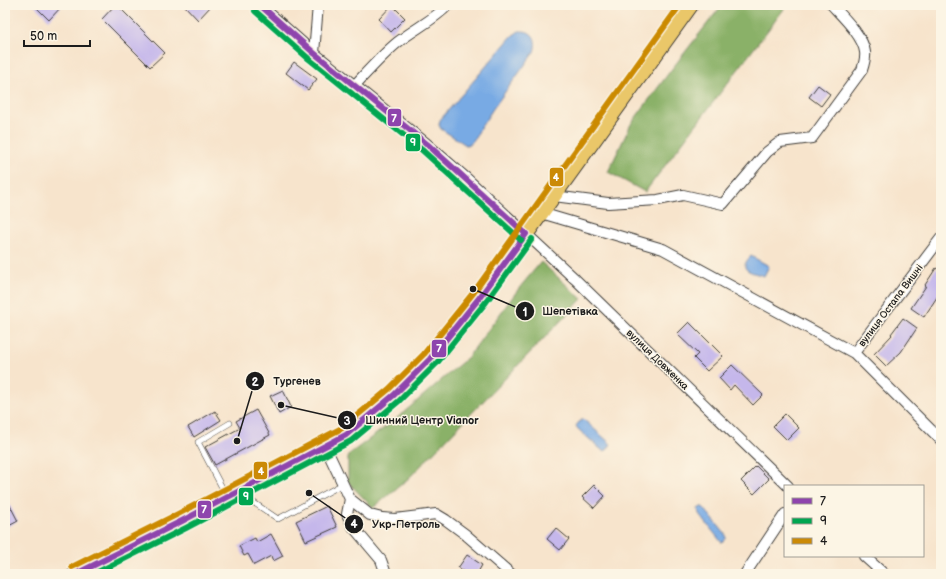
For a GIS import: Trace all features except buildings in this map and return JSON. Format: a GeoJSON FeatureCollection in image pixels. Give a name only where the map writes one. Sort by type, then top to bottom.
{"type":"FeatureCollection","features":[{"type":"Feature","properties":{"kind":"main road"},"geometry":{"type":"LineString","coordinates":[[76,574],[233,495],[346,435],[394,395],[430,359],[480,297],[542,213],[690,5]]}},
{"type":"Feature","properties":{"kind":"street","name":"вулиця Довженка"},"geometry":{"type":"LineString","coordinates":[[260,5],[314,53],[427,144],[526,234],[575,279],[787,485]]}},
{"type":"Feature","properties":{"kind":"street"},"geometry":{"type":"LineString","coordinates":[[314,53],[318,5]]}},
{"type":"Feature","properties":{"kind":"street"},"geometry":{"type":"LineString","coordinates":[[354,86],[374,64],[397,43],[435,17],[448,5]]}},
{"type":"Feature","properties":{"kind":"street"},"geometry":{"type":"LineString","coordinates":[[554,196],[608,203],[658,200],[683,195],[723,204],[768,152],[780,142],[812,138],[862,70],[865,61],[865,51],[860,38],[832,5]]}},
{"type":"Feature","properties":{"kind":"street"},"geometry":{"type":"LineString","coordinates":[[542,213],[663,249],[854,353],[941,440]]}},
{"type":"Feature","properties":{"kind":"street","name":"вулиця Остапа Вишні"},"geometry":{"type":"LineString","coordinates":[[854,353],[941,238]]}},
{"type":"Feature","properties":{"kind":"street"},"geometry":{"type":"LineString","coordinates":[[325,446],[350,499],[370,515],[395,519],[436,514],[465,534],[511,574]]}},
{"type":"Feature","properties":{"kind":"street"},"geometry":{"type":"LineString","coordinates":[[350,499],[348,514],[354,528],[381,560],[386,574]]}},
{"type":"Feature","properties":{"kind":"street"},"geometry":{"type":"LineString","coordinates":[[745,574],[784,516]]}},
{"type":"Feature","properties":{"kind":"street"},"geometry":{"type":"LineString","coordinates":[[865,557],[884,574]]}},
{"type":"Feature","properties":{"kind":"lane"},"geometry":{"type":"LineString","coordinates":[[230,423],[198,442],[233,495],[278,519],[343,484]]}},
{"type":"Feature","properties":{"kind":"green space"},"geometry":{"type":"Polygon","coordinates":[[[722,5],[787,5],[645,192],[608,172],[631,124],[722,5]]]}},
{"type":"Feature","properties":{"kind":"green space"},"geometry":{"type":"Polygon","coordinates":[[[541,262],[582,299],[409,478],[373,508],[348,482],[348,455],[396,419],[468,357],[520,287],[541,262]]]}},
{"type":"Feature","properties":{"kind":"water"},"geometry":{"type":"Polygon","coordinates":[[[519,31],[528,32],[533,36],[535,39],[534,52],[471,143],[466,145],[441,129],[439,125],[440,120],[512,36],[519,31]]]}},
{"type":"Feature","properties":{"kind":"water"},"geometry":{"type":"Polygon","coordinates":[[[751,256],[769,266],[764,276],[751,272],[745,268],[747,261],[751,256]]]}},
{"type":"Feature","properties":{"kind":"water"},"geometry":{"type":"Polygon","coordinates":[[[583,419],[611,444],[607,450],[603,451],[578,429],[576,426],[583,419]]]}},
{"type":"Feature","properties":{"kind":"water"},"geometry":{"type":"Polygon","coordinates":[[[703,507],[726,535],[726,539],[722,543],[699,514],[698,509],[703,507]]]}},
{"type":"Feature","properties":{"kind":"transit line","name":"7"},"geometry":{"type":"LineString","coordinates":[[260,5],[314,53],[427,144],[526,234]]}},
{"type":"Feature","properties":{"kind":"transit line","name":"4"},"geometry":{"type":"LineString","coordinates":[[72,567],[178,514],[342,428],[389,389],[424,354],[474,292],[680,5]]}},
{"type":"Feature","properties":{"kind":"transit line","name":"9"},"geometry":{"type":"LineString","coordinates":[[255,11],[309,59],[422,150],[521,240]]}},
{"type":"Feature","properties":{"kind":"transit line","name":"7"},"geometry":{"type":"LineString","coordinates":[[76,574],[182,521],[346,435],[394,395],[430,359],[480,297],[526,234]]}},
{"type":"Feature","properties":{"kind":"transit line","name":"9"},"geometry":{"type":"LineString","coordinates":[[94,574],[186,528],[351,441],[399,401],[436,364],[486,302],[532,239]]}},
{"type":"Feature","properties":{"kind":"place","name":"Шепетівка"},"geometry":{"type":"Point","coordinates":[473,289]}},
{"type":"Feature","properties":{"kind":"place","name":"Шинний Центр Vianor"},"geometry":{"type":"Point","coordinates":[281,405]}},
{"type":"Feature","properties":{"kind":"place","name":"Тургенев"},"geometry":{"type":"Point","coordinates":[237,441]}},
{"type":"Feature","properties":{"kind":"place","name":"Укр-Петроль"},"geometry":{"type":"Point","coordinates":[309,493]}}]}
